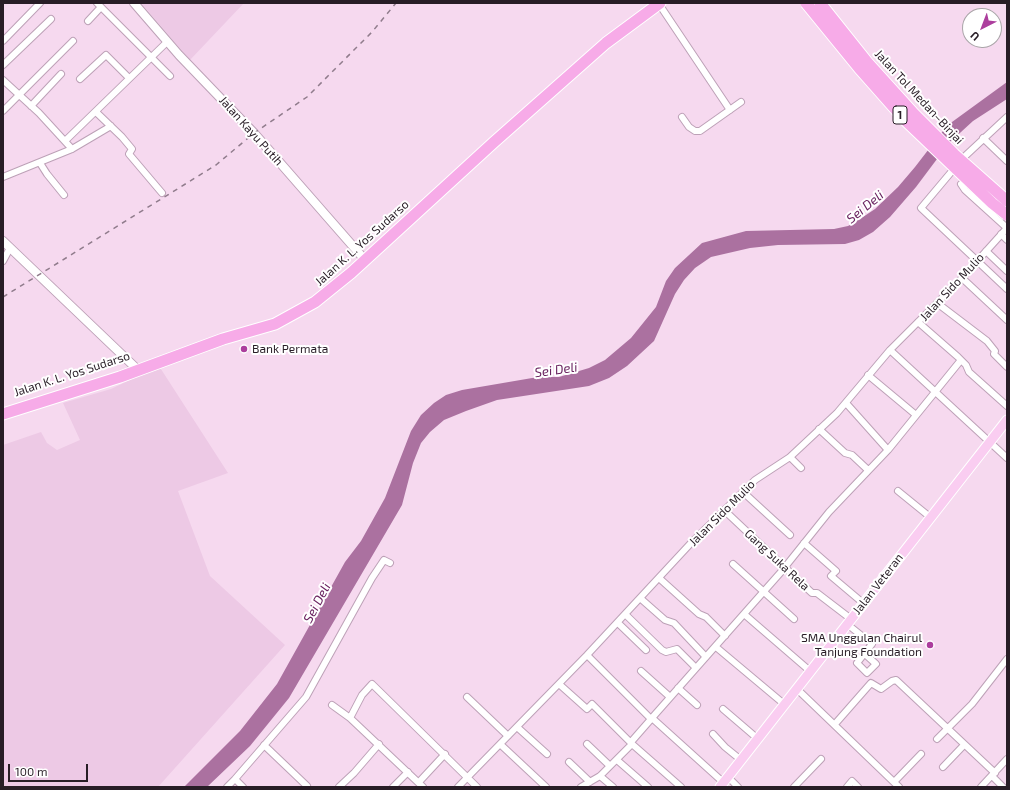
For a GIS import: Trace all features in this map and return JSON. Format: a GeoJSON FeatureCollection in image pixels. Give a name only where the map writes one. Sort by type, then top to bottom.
{"type":"FeatureCollection","features":[{"type":"Feature","properties":{"kind":"highway","name":"Jalan K. L. Yos Sudarso"},"geometry":{"type":"LineString","coordinates":[[3,414],[137,369],[221,334],[273,317],[296,307],[322,290],[363,258],[380,238],[605,36],[656,3]]}},
{"type":"Feature","properties":{"kind":"highway","name":"Jalan Tol Medan–Binjai"},"geometry":{"type":"LineString","coordinates":[[806,3],[859,68],[905,120],[992,203],[1007,215]]}},
{"type":"Feature","properties":{"kind":"highway","name":"Jalan Tol Medan–Binjai"},"geometry":{"type":"LineString","coordinates":[[820,3],[867,62],[914,114],[954,154],[1007,201]]}},
{"type":"Feature","properties":{"kind":"highway","name":"Jalan K. L. Yos Sudarso"},"geometry":{"type":"LineString","coordinates":[[3,410],[137,369]]}},
{"type":"Feature","properties":{"kind":"main road","name":"Jalan Veteran"},"geometry":{"type":"LineString","coordinates":[[724,782],[1007,420]]}},
{"type":"Feature","properties":{"kind":"street"},"geometry":{"type":"LineString","coordinates":[[3,41],[40,3]]}},
{"type":"Feature","properties":{"kind":"street","name":"Jalan Kayu Putih"},"geometry":{"type":"LineString","coordinates":[[134,3],[167,42],[254,133],[363,258]]}},
{"type":"Feature","properties":{"kind":"street"},"geometry":{"type":"LineString","coordinates":[[656,3],[730,110]]}},
{"type":"Feature","properties":{"kind":"street"},"geometry":{"type":"LineString","coordinates":[[88,22],[99,4],[152,56],[170,76]]}},
{"type":"Feature","properties":{"kind":"street"},"geometry":{"type":"LineString","coordinates":[[3,65],[51,19]]}},
{"type":"Feature","properties":{"kind":"street"},"geometry":{"type":"LineString","coordinates":[[3,111],[73,41]]}},
{"type":"Feature","properties":{"kind":"street"},"geometry":{"type":"LineString","coordinates":[[65,141],[167,42]]}},
{"type":"Feature","properties":{"kind":"street"},"geometry":{"type":"LineString","coordinates":[[80,79],[105,55],[129,78]]}},
{"type":"Feature","properties":{"kind":"street"},"geometry":{"type":"LineString","coordinates":[[31,106],[61,74]]}},
{"type":"Feature","properties":{"kind":"street"},"geometry":{"type":"LineString","coordinates":[[3,80],[31,106],[72,149]]}},
{"type":"Feature","properties":{"kind":"street"},"geometry":{"type":"LineString","coordinates":[[682,117],[689,127],[695,131],[700,131],[741,102]]}},
{"type":"Feature","properties":{"kind":"street"},"geometry":{"type":"LineString","coordinates":[[96,112],[132,149],[129,153],[131,157],[162,193]]}},
{"type":"Feature","properties":{"kind":"street"},"geometry":{"type":"LineString","coordinates":[[1006,121],[983,138],[921,208],[1007,289]]}},
{"type":"Feature","properties":{"kind":"street"},"geometry":{"type":"LineString","coordinates":[[3,177],[72,149],[111,126]]}},
{"type":"Feature","properties":{"kind":"street"},"geometry":{"type":"LineString","coordinates":[[983,138],[1007,161]]}},
{"type":"Feature","properties":{"kind":"street"},"geometry":{"type":"LineString","coordinates":[[40,163],[64,194]]}},
{"type":"Feature","properties":{"kind":"street"},"geometry":{"type":"LineString","coordinates":[[961,184],[965,190],[1007,228]]}},
{"type":"Feature","properties":{"kind":"street","name":"Jalan Sido Mulio"},"geometry":{"type":"LineString","coordinates":[[458,787],[618,623],[659,578],[754,480],[790,457],[846,403],[890,350],[962,278],[1007,228]]}},
{"type":"Feature","properties":{"kind":"street"},"geometry":{"type":"LineString","coordinates":[[1001,234],[1007,240]]}},
{"type":"Feature","properties":{"kind":"street"},"geometry":{"type":"LineString","coordinates":[[3,241],[137,369]]}},
{"type":"Feature","properties":{"kind":"street"},"geometry":{"type":"LineString","coordinates":[[3,261],[10,248]]}},
{"type":"Feature","properties":{"kind":"street"},"geometry":{"type":"LineString","coordinates":[[986,251],[1007,271]]}},
{"type":"Feature","properties":{"kind":"street"},"geometry":{"type":"LineString","coordinates":[[962,278],[1007,320]]}},
{"type":"Feature","properties":{"kind":"street"},"geometry":{"type":"LineString","coordinates":[[937,303],[987,341],[994,351],[994,354],[1007,367]]}},
{"type":"Feature","properties":{"kind":"street"},"geometry":{"type":"LineString","coordinates":[[918,322],[961,360],[966,365],[969,372],[1007,406]]}},
{"type":"Feature","properties":{"kind":"street"},"geometry":{"type":"LineString","coordinates":[[890,350],[1007,458]]}},
{"type":"Feature","properties":{"kind":"street"},"geometry":{"type":"LineString","coordinates":[[581,787],[600,776],[617,760],[670,697],[764,592],[804,542],[868,470],[888,450],[961,360]]}},
{"type":"Feature","properties":{"kind":"street"},"geometry":{"type":"LineString","coordinates":[[868,375],[916,415]]}},
{"type":"Feature","properties":{"kind":"street"},"geometry":{"type":"LineString","coordinates":[[846,403],[888,450]]}},
{"type":"Feature","properties":{"kind":"street"},"geometry":{"type":"LineString","coordinates":[[820,429],[846,453],[852,454],[868,470]]}},
{"type":"Feature","properties":{"kind":"street"},"geometry":{"type":"LineString","coordinates":[[790,457],[802,468]]}},
{"type":"Feature","properties":{"kind":"street"},"geometry":{"type":"LineString","coordinates":[[898,491],[930,517]]}},
{"type":"Feature","properties":{"kind":"street"},"geometry":{"type":"LineString","coordinates":[[743,492],[790,535]]}},
{"type":"Feature","properties":{"kind":"street","name":"Gang Suka Rela"},"geometry":{"type":"LineString","coordinates":[[724,511],[784,568],[812,592],[817,593],[872,644],[865,654]]}},
{"type":"Feature","properties":{"kind":"street"},"geometry":{"type":"LineString","coordinates":[[804,542],[836,571],[832,576],[864,603]]}},
{"type":"Feature","properties":{"kind":"street"},"geometry":{"type":"LineString","coordinates":[[227,787],[306,697],[372,578],[384,560],[390,563]]}},
{"type":"Feature","properties":{"kind":"street"},"geometry":{"type":"LineString","coordinates":[[733,564],[794,619]]}},
{"type":"Feature","properties":{"kind":"street"},"geometry":{"type":"LineString","coordinates":[[659,578],[699,614],[706,617],[725,636]]}},
{"type":"Feature","properties":{"kind":"street"},"geometry":{"type":"LineString","coordinates":[[640,598],[665,620],[674,623],[706,657]]}},
{"type":"Feature","properties":{"kind":"street"},"geometry":{"type":"LineString","coordinates":[[625,614],[662,650],[666,652],[677,649],[696,668]]}},
{"type":"Feature","properties":{"kind":"street"},"geometry":{"type":"LineString","coordinates":[[744,614],[810,671]]}},
{"type":"Feature","properties":{"kind":"street"},"geometry":{"type":"LineString","coordinates":[[618,623],[646,650]]}},
{"type":"Feature","properties":{"kind":"street"},"geometry":{"type":"LineString","coordinates":[[716,646],[784,704]]}},
{"type":"Feature","properties":{"kind":"street"},"geometry":{"type":"LineString","coordinates":[[587,655],[651,719],[724,782],[738,787]]}},
{"type":"Feature","properties":{"kind":"street"},"geometry":{"type":"LineString","coordinates":[[937,739],[972,704],[1007,659]]}},
{"type":"Feature","properties":{"kind":"street"},"geometry":{"type":"LineString","coordinates":[[641,671],[670,697]]}},
{"type":"Feature","properties":{"kind":"street"},"geometry":{"type":"LineString","coordinates":[[835,724],[871,683],[881,689],[892,681],[896,680],[964,745],[993,774],[1003,787]]}},
{"type":"Feature","properties":{"kind":"street"},"geometry":{"type":"LineString","coordinates":[[350,718],[362,695],[372,684],[477,787]]}},
{"type":"Feature","properties":{"kind":"street"},"geometry":{"type":"LineString","coordinates":[[559,684],[587,709],[592,704],[632,743],[681,787]]}},
{"type":"Feature","properties":{"kind":"street"},"geometry":{"type":"LineString","coordinates":[[678,688],[697,705]]}},
{"type":"Feature","properties":{"kind":"street"},"geometry":{"type":"LineString","coordinates":[[796,689],[835,724],[899,787]]}},
{"type":"Feature","properties":{"kind":"street"},"geometry":{"type":"LineString","coordinates":[[467,697],[508,736]]}},
{"type":"Feature","properties":{"kind":"street"},"geometry":{"type":"LineString","coordinates":[[332,705],[350,718],[421,784],[445,754]]}},
{"type":"Feature","properties":{"kind":"street"},"geometry":{"type":"LineString","coordinates":[[723,708],[758,739]]}},
{"type":"Feature","properties":{"kind":"street"},"geometry":{"type":"LineString","coordinates":[[517,727],[547,754]]}},
{"type":"Feature","properties":{"kind":"street"},"geometry":{"type":"LineString","coordinates":[[713,734],[725,747],[741,760]]}},
{"type":"Feature","properties":{"kind":"street"},"geometry":{"type":"LineString","coordinates":[[339,787],[354,773],[379,744]]}},
{"type":"Feature","properties":{"kind":"street"},"geometry":{"type":"LineString","coordinates":[[500,744],[546,787]]}},
{"type":"Feature","properties":{"kind":"street"},"geometry":{"type":"LineString","coordinates":[[587,744],[610,766]]}},
{"type":"Feature","properties":{"kind":"street"},"geometry":{"type":"LineString","coordinates":[[264,745],[307,786]]}},
{"type":"Feature","properties":{"kind":"street"},"geometry":{"type":"LineString","coordinates":[[943,767],[964,745]]}},
{"type":"Feature","properties":{"kind":"street"},"geometry":{"type":"LineString","coordinates":[[894,782],[921,754]]}},
{"type":"Feature","properties":{"kind":"street"},"geometry":{"type":"LineString","coordinates":[[797,786],[821,758]]}},
{"type":"Feature","properties":{"kind":"street"},"geometry":{"type":"LineString","coordinates":[[981,787],[1007,759]]}},
{"type":"Feature","properties":{"kind":"street"},"geometry":{"type":"LineString","coordinates":[[617,760],[648,787]]}},
{"type":"Feature","properties":{"kind":"street"},"geometry":{"type":"LineString","coordinates":[[569,762],[590,782]]}},
{"type":"Feature","properties":{"kind":"street"},"geometry":{"type":"LineString","coordinates":[[394,787],[408,772]]}},
{"type":"Feature","properties":{"kind":"street"},"geometry":{"type":"LineString","coordinates":[[600,776],[613,787]]}},
{"type":"Feature","properties":{"kind":"street"},"geometry":{"type":"LineString","coordinates":[[234,780],[242,787]]}},
{"type":"Feature","properties":{"kind":"street"},"geometry":{"type":"LineString","coordinates":[[846,787],[852,781],[858,787]]}},
{"type":"Feature","properties":{"kind":"shaded area"},"geometry":{"type":"Polygon","coordinates":[[[141,3],[244,3],[190,60],[141,3]]]}},
{"type":"Feature","properties":{"kind":"shaded area"},"geometry":{"type":"Polygon","coordinates":[[[1007,82],[1007,99],[973,121],[949,143],[916,187],[890,217],[873,232],[859,240],[845,244],[778,245],[750,248],[711,257],[695,268],[684,280],[675,294],[654,341],[627,366],[609,378],[589,386],[497,400],[444,420],[430,432],[421,443],[413,463],[402,505],[289,698],[250,746],[207,787],[184,787],[240,731],[277,684],[345,562],[361,541],[385,498],[411,431],[421,415],[434,403],[446,395],[462,390],[538,377],[559,377],[589,368],[605,360],[631,338],[656,307],[666,281],[675,268],[702,243],[746,231],[834,229],[848,226],[875,209],[898,187],[942,132],[952,122],[1007,82]]]}},
{"type":"Feature","properties":{"kind":"shaded area"},"geometry":{"type":"Polygon","coordinates":[[[159,366],[228,473],[178,491],[210,576],[285,645],[158,787],[3,787],[3,445],[41,432],[47,443],[57,450],[80,440],[63,403],[111,389],[159,366]]]}},
{"type":"Feature","properties":{"kind":"railway"},"geometry":{"type":"LineString","coordinates":[[3,297],[216,165],[254,133],[307,97],[372,32],[396,3]]}},
{"type":"Feature","properties":{"kind":"place","name":"Bank Permata"},"geometry":{"type":"Point","coordinates":[244,349]}},
{"type":"Feature","properties":{"kind":"place","name":"SMA Unggulan Chairul Tanjung Foundation"},"geometry":{"type":"Point","coordinates":[930,645]}},
{"type":"Feature","properties":{"kind":"water label","name":"Sei Deli"},"geometry":{"type":"Point","coordinates":[865,207]}},
{"type":"Feature","properties":{"kind":"water label","name":"Sei Deli"},"geometry":{"type":"Point","coordinates":[556,370]}},
{"type":"Feature","properties":{"kind":"water label","name":"Sei Deli"},"geometry":{"type":"Point","coordinates":[317,603]}}]}
